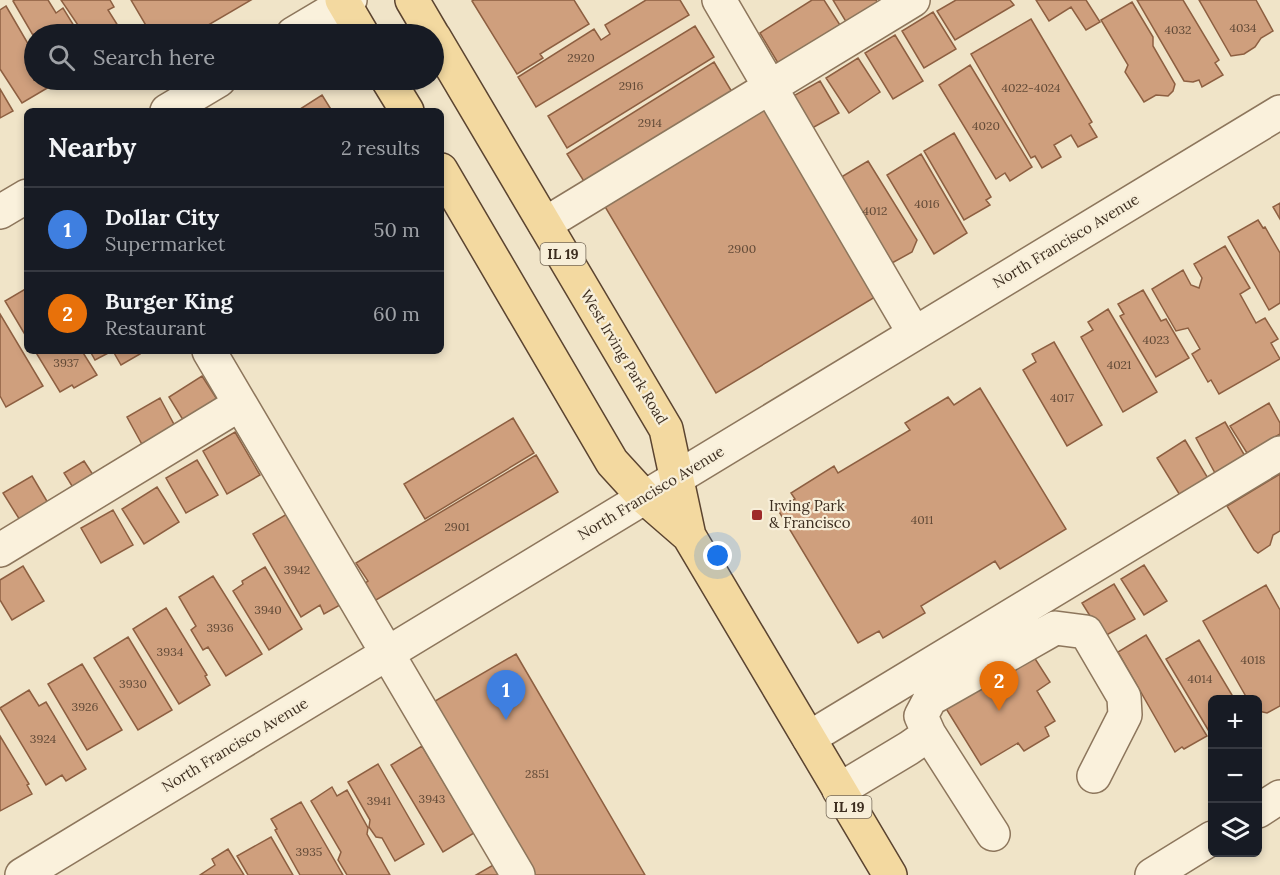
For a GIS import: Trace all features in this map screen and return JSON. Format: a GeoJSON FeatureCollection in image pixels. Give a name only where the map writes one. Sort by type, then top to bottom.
{"type":"FeatureCollection","features":[{"type":"Feature","properties":{"kind":"main road","name":"West Irving Park Road"},"geometry":{"type":"LineString","coordinates":[[412,0],[426,24]]}},
{"type":"Feature","properties":{"kind":"main road"},"geometry":{"type":"LineString","coordinates":[[346,1],[357,24]]}},
{"type":"Feature","properties":{"kind":"main road","name":"West Irving Park Road"},"geometry":{"type":"LineString","coordinates":[[444,54],[666,429],[689,536]]}},
{"type":"Feature","properties":{"kind":"main road"},"geometry":{"type":"LineString","coordinates":[[394,90],[405,108]]}},
{"type":"Feature","properties":{"kind":"main road","name":"West Irving Park Road"},"geometry":{"type":"LineString","coordinates":[[444,175],[612,462],[644,497],[689,536],[890,875]]}},
{"type":"Feature","properties":{"kind":"street"},"geometry":{"type":"LineString","coordinates":[[719,0],[914,333]]}},
{"type":"Feature","properties":{"kind":"street"},"geometry":{"type":"LineString","coordinates":[[545,224],[913,0]]}},
{"type":"Feature","properties":{"kind":"street"},"geometry":{"type":"LineString","coordinates":[[309,24],[346,1]]}},
{"type":"Feature","properties":{"kind":"street"},"geometry":{"type":"LineString","coordinates":[[172,108],[202,90]]}},
{"type":"Feature","properties":{"kind":"street","name":"North Francisco Avenue"},"geometry":{"type":"LineString","coordinates":[[22,875],[1280,112]]}},
{"type":"Feature","properties":{"kind":"street"},"geometry":{"type":"LineString","coordinates":[[0,212],[24,198]]}},
{"type":"Feature","properties":{"kind":"street"},"geometry":{"type":"LineString","coordinates":[[211,354],[518,875]]}},
{"type":"Feature","properties":{"kind":"street"},"geometry":{"type":"LineString","coordinates":[[0,550],[240,404]]}},
{"type":"Feature","properties":{"kind":"street"},"geometry":{"type":"LineString","coordinates":[[809,738],[1280,453]]}},
{"type":"Feature","properties":{"kind":"street"},"geometry":{"type":"LineString","coordinates":[[993,834],[929,734],[921,716],[930,699],[1055,628],[1086,632],[1124,697],[1125,715],[1094,776]]}},
{"type":"Feature","properties":{"kind":"street"},"geometry":{"type":"LineString","coordinates":[[839,790],[929,734]]}},
{"type":"Feature","properties":{"kind":"street"},"geometry":{"type":"LineString","coordinates":[[1262,808],[1280,797]]}},
{"type":"Feature","properties":{"kind":"street"},"geometry":{"type":"LineString","coordinates":[[1152,875],[1208,840]]}},
{"type":"Feature","properties":{"kind":"building"},"geometry":{"type":"Polygon","coordinates":[[[48,0],[56,13],[63,8],[73,24],[26,24],[13,1],[48,0]]]}},
{"type":"Feature","properties":{"kind":"building"},"geometry":{"type":"Polygon","coordinates":[[[61,0],[110,0],[114,7],[108,10],[117,24],[77,24],[61,0]]]}},
{"type":"Feature","properties":{"kind":"building"},"geometry":{"type":"Polygon","coordinates":[[[131,0],[251,0],[210,24],[145,24],[131,0]]]}},
{"type":"Feature","properties":{"kind":"building"},"geometry":{"type":"Polygon","coordinates":[[[574,0],[589,24],[540,54],[543,58],[517,74],[472,1],[574,0]]]}},
{"type":"Feature","properties":{"kind":"building"},"geometry":{"type":"Polygon","coordinates":[[[646,0],[680,0],[689,15],[536,107],[518,77],[594,29],[601,40],[610,34],[605,25],[646,0]]]}},
{"type":"Feature","properties":{"kind":"building"},"geometry":{"type":"Polygon","coordinates":[[[812,0],[824,0],[840,25],[778,63],[760,33],[812,0]]]}},
{"type":"Feature","properties":{"kind":"building"},"geometry":{"type":"Polygon","coordinates":[[[833,0],[876,0],[879,6],[848,25],[833,0]]]}},
{"type":"Feature","properties":{"kind":"building"},"geometry":{"type":"Polygon","coordinates":[[[956,0],[1010,0],[1014,5],[955,40],[937,11],[956,0]]]}},
{"type":"Feature","properties":{"kind":"building"},"geometry":{"type":"Polygon","coordinates":[[[1036,0],[1086,0],[1100,22],[1086,30],[1071,7],[1049,21],[1036,0]]]}},
{"type":"Feature","properties":{"kind":"building"},"geometry":{"type":"Polygon","coordinates":[[[1137,0],[1183,0],[1219,60],[1215,63],[1223,75],[1202,87],[1199,80],[1184,81],[1137,0]]]}},
{"type":"Feature","properties":{"kind":"building"},"geometry":{"type":"Polygon","coordinates":[[[1199,0],[1256,0],[1273,31],[1261,38],[1255,47],[1244,54],[1231,56],[1199,0]]]}},
{"type":"Feature","properties":{"kind":"building"},"geometry":{"type":"Polygon","coordinates":[[[1132,2],[1153,37],[1153,46],[1175,84],[1168,96],[1156,95],[1144,102],[1125,72],[1128,65],[1101,20],[1132,2]]]}},
{"type":"Feature","properties":{"kind":"building"},"geometry":{"type":"Polygon","coordinates":[[[6,6],[24,37],[24,90],[44,90],[22,103],[0,69],[0,10],[6,6]]]}},
{"type":"Feature","properties":{"kind":"building"},"geometry":{"type":"Polygon","coordinates":[[[933,12],[956,49],[924,68],[902,31],[933,12]]]}},
{"type":"Feature","properties":{"kind":"building"},"geometry":{"type":"Polygon","coordinates":[[[1031,19],[1092,122],[1089,124],[1097,137],[1078,147],[1071,135],[1054,145],[1061,157],[1042,168],[1035,156],[1031,158],[971,54],[1031,19]]]}},
{"type":"Feature","properties":{"kind":"building"},"geometry":{"type":"Polygon","coordinates":[[[695,26],[714,57],[567,148],[548,116],[695,26]]]}},
{"type":"Feature","properties":{"kind":"building"},"geometry":{"type":"Polygon","coordinates":[[[895,35],[923,81],[893,99],[865,53],[895,35]]]}},
{"type":"Feature","properties":{"kind":"building"},"geometry":{"type":"Polygon","coordinates":[[[858,58],[880,92],[849,113],[826,78],[858,58]]]}},
{"type":"Feature","properties":{"kind":"building"},"geometry":{"type":"Polygon","coordinates":[[[714,62],[732,92],[585,183],[567,154],[714,62]]]}},
{"type":"Feature","properties":{"kind":"building"},"geometry":{"type":"Polygon","coordinates":[[[970,65],[1032,167],[1010,181],[1005,173],[996,179],[939,85],[970,65]]]}},
{"type":"Feature","properties":{"kind":"building"},"geometry":{"type":"Polygon","coordinates":[[[820,81],[839,113],[807,131],[788,99],[820,81]]]}},
{"type":"Feature","properties":{"kind":"building"},"geometry":{"type":"Polygon","coordinates":[[[0,89],[13,111],[0,118],[0,89]]]}},
{"type":"Feature","properties":{"kind":"building"},"geometry":{"type":"Polygon","coordinates":[[[322,95],[330,108],[302,108],[322,95]]]}},
{"type":"Feature","properties":{"kind":"building"},"geometry":{"type":"Polygon","coordinates":[[[769,107],[880,294],[716,393],[604,205],[769,107]]]}},
{"type":"Feature","properties":{"kind":"building"},"geometry":{"type":"Polygon","coordinates":[[[954,133],[991,197],[986,200],[990,205],[964,220],[924,151],[954,133]]]}},
{"type":"Feature","properties":{"kind":"building"},"geometry":{"type":"Polygon","coordinates":[[[921,154],[967,233],[934,254],[887,175],[921,154]]]}},
{"type":"Feature","properties":{"kind":"building"},"geometry":{"type":"Polygon","coordinates":[[[868,161],[917,240],[912,252],[892,263],[833,182],[868,161]]]}},
{"type":"Feature","properties":{"kind":"building"},"geometry":{"type":"Polygon","coordinates":[[[1280,203],[1280,219],[1273,207],[1280,203]]]}},
{"type":"Feature","properties":{"kind":"building"},"geometry":{"type":"Polygon","coordinates":[[[1258,220],[1263,228],[1265,227],[1280,253],[1280,303],[1269,310],[1228,237],[1258,220]]]}},
{"type":"Feature","properties":{"kind":"building"},"geometry":{"type":"Polygon","coordinates":[[[1225,246],[1250,288],[1240,294],[1256,323],[1265,318],[1278,339],[1271,343],[1280,359],[1219,394],[1211,380],[1208,382],[1192,354],[1200,349],[1188,328],[1176,331],[1152,289],[1183,270],[1191,285],[1199,288],[1202,278],[1194,264],[1225,246]]]}},
{"type":"Feature","properties":{"kind":"building"},"geometry":{"type":"Polygon","coordinates":[[[24,290],[24,333],[5,301],[24,290]]]}},
{"type":"Feature","properties":{"kind":"building"},"geometry":{"type":"Polygon","coordinates":[[[1143,290],[1161,321],[1166,319],[1189,358],[1156,377],[1120,316],[1124,314],[1118,304],[1143,290]]]}},
{"type":"Feature","properties":{"kind":"building"},"geometry":{"type":"Polygon","coordinates":[[[1108,309],[1157,392],[1123,412],[1081,337],[1093,330],[1088,322],[1108,309]]]}},
{"type":"Feature","properties":{"kind":"building"},"geometry":{"type":"Polygon","coordinates":[[[0,314],[43,386],[6,407],[0,396],[0,314]]]}},
{"type":"Feature","properties":{"kind":"building"},"geometry":{"type":"Polygon","coordinates":[[[1054,342],[1102,425],[1067,446],[1023,370],[1036,362],[1032,354],[1054,342]]]}},
{"type":"Feature","properties":{"kind":"building"},"geometry":{"type":"Polygon","coordinates":[[[37,354],[84,354],[97,375],[74,388],[72,385],[60,392],[37,354]]]}},
{"type":"Feature","properties":{"kind":"building"},"geometry":{"type":"Polygon","coordinates":[[[92,354],[106,354],[95,360],[92,354]]]}},
{"type":"Feature","properties":{"kind":"building"},"geometry":{"type":"Polygon","coordinates":[[[115,354],[140,354],[121,365],[115,354]]]}},
{"type":"Feature","properties":{"kind":"building"},"geometry":{"type":"Polygon","coordinates":[[[202,376],[222,407],[188,428],[169,397],[202,376]]]}},
{"type":"Feature","properties":{"kind":"building"},"geometry":{"type":"Polygon","coordinates":[[[980,388],[1066,529],[1000,569],[995,561],[921,606],[925,613],[883,638],[879,631],[858,643],[778,510],[795,499],[791,493],[834,466],[838,473],[910,430],[905,423],[948,397],[954,405],[980,388]]]}},
{"type":"Feature","properties":{"kind":"building"},"geometry":{"type":"Polygon","coordinates":[[[160,398],[177,430],[144,448],[127,417],[160,398]]]}},
{"type":"Feature","properties":{"kind":"building"},"geometry":{"type":"Polygon","coordinates":[[[1269,403],[1280,423],[1280,434],[1247,453],[1230,426],[1269,403]]]}},
{"type":"Feature","properties":{"kind":"building"},"geometry":{"type":"Polygon","coordinates":[[[513,418],[534,453],[425,519],[404,484],[513,418]]]}},
{"type":"Feature","properties":{"kind":"building"},"geometry":{"type":"Polygon","coordinates":[[[1225,422],[1245,456],[1215,473],[1196,438],[1225,422]]]}},
{"type":"Feature","properties":{"kind":"building"},"geometry":{"type":"Polygon","coordinates":[[[235,432],[260,475],[227,494],[203,451],[235,432]]]}},
{"type":"Feature","properties":{"kind":"building"},"geometry":{"type":"Polygon","coordinates":[[[1185,440],[1209,480],[1181,497],[1157,458],[1185,440]]]}},
{"type":"Feature","properties":{"kind":"building"},"geometry":{"type":"Polygon","coordinates":[[[536,455],[558,492],[371,603],[361,586],[368,581],[356,563],[536,455]]]}},
{"type":"Feature","properties":{"kind":"building"},"geometry":{"type":"Polygon","coordinates":[[[197,460],[218,495],[186,513],[166,478],[197,460]]]}},
{"type":"Feature","properties":{"kind":"building"},"geometry":{"type":"Polygon","coordinates":[[[84,461],[97,481],[77,494],[64,473],[84,461]]]}},
{"type":"Feature","properties":{"kind":"building"},"geometry":{"type":"Polygon","coordinates":[[[1280,474],[1280,531],[1273,535],[1270,545],[1258,553],[1227,506],[1280,474]]]}},
{"type":"Feature","properties":{"kind":"building"},"geometry":{"type":"Polygon","coordinates":[[[32,476],[51,508],[23,525],[3,493],[32,476]]]}},
{"type":"Feature","properties":{"kind":"building"},"geometry":{"type":"Polygon","coordinates":[[[157,487],[179,522],[144,544],[122,509],[157,487]]]}},
{"type":"Feature","properties":{"kind":"building"},"geometry":{"type":"Polygon","coordinates":[[[113,510],[133,545],[101,563],[81,528],[113,510]]]}},
{"type":"Feature","properties":{"kind":"building"},"geometry":{"type":"Polygon","coordinates":[[[287,514],[340,605],[324,614],[320,605],[301,617],[253,534],[287,514]]]}},
{"type":"Feature","properties":{"kind":"building"},"geometry":{"type":"Polygon","coordinates":[[[1144,565],[1167,601],[1144,615],[1121,579],[1144,565]]]}},
{"type":"Feature","properties":{"kind":"building"},"geometry":{"type":"Polygon","coordinates":[[[23,566],[44,601],[12,620],[0,600],[0,580],[23,566]]]}},
{"type":"Feature","properties":{"kind":"building"},"geometry":{"type":"Polygon","coordinates":[[[265,567],[302,629],[269,650],[233,591],[243,584],[242,581],[265,567]]]}},
{"type":"Feature","properties":{"kind":"building"},"geometry":{"type":"Polygon","coordinates":[[[213,576],[262,654],[226,676],[208,647],[203,650],[191,630],[196,626],[179,597],[213,576]]]}},
{"type":"Feature","properties":{"kind":"building"},"geometry":{"type":"Polygon","coordinates":[[[1114,584],[1135,619],[1103,637],[1082,603],[1114,584]]]}},
{"type":"Feature","properties":{"kind":"building"},"geometry":{"type":"Polygon","coordinates":[[[1266,585],[1280,610],[1280,706],[1267,713],[1262,712],[1262,695],[1245,695],[1203,621],[1266,585]]]}},
{"type":"Feature","properties":{"kind":"building"},"geometry":{"type":"Polygon","coordinates":[[[166,608],[207,675],[205,676],[210,685],[179,704],[133,629],[166,608]]]}},
{"type":"Feature","properties":{"kind":"building"},"geometry":{"type":"Polygon","coordinates":[[[1146,635],[1207,736],[1175,752],[1118,652],[1146,635]]]}},
{"type":"Feature","properties":{"kind":"building"},"geometry":{"type":"Polygon","coordinates":[[[128,637],[172,710],[138,730],[94,658],[128,637]]]}},
{"type":"Feature","properties":{"kind":"building"},"geometry":{"type":"Polygon","coordinates":[[[1199,640],[1232,695],[1208,695],[1208,730],[1166,659],[1199,640]]]}},
{"type":"Feature","properties":{"kind":"building"},"geometry":{"type":"Polygon","coordinates":[[[516,654],[645,875],[531,875],[430,704],[516,654]]]}},
{"type":"Feature","properties":{"kind":"building"},"geometry":{"type":"Polygon","coordinates":[[[1032,654],[1050,682],[1037,691],[1055,721],[1045,727],[1049,736],[1024,751],[1018,743],[981,765],[942,702],[1032,654]]]}},
{"type":"Feature","properties":{"kind":"building"},"geometry":{"type":"Polygon","coordinates":[[[82,664],[122,730],[87,750],[48,684],[82,664]]]}},
{"type":"Feature","properties":{"kind":"building"},"geometry":{"type":"Polygon","coordinates":[[[29,690],[39,706],[46,702],[86,769],[66,781],[62,775],[46,785],[0,708],[29,690]]]}},
{"type":"Feature","properties":{"kind":"building"},"geometry":{"type":"Polygon","coordinates":[[[0,736],[29,784],[27,785],[32,794],[0,811],[0,736]]]}},
{"type":"Feature","properties":{"kind":"building"},"geometry":{"type":"Polygon","coordinates":[[[422,746],[474,833],[443,852],[391,765],[422,746]]]}},
{"type":"Feature","properties":{"kind":"building"},"geometry":{"type":"Polygon","coordinates":[[[378,764],[424,844],[395,861],[382,838],[376,837],[369,827],[370,820],[348,782],[378,764]]]}},
{"type":"Feature","properties":{"kind":"building"},"geometry":{"type":"Polygon","coordinates":[[[332,787],[337,796],[347,790],[368,828],[367,834],[390,875],[347,875],[338,860],[341,852],[311,801],[332,787]]]}},
{"type":"Feature","properties":{"kind":"building"},"geometry":{"type":"Polygon","coordinates":[[[301,802],[343,875],[300,875],[271,819],[301,802]]]}},
{"type":"Feature","properties":{"kind":"building"},"geometry":{"type":"Polygon","coordinates":[[[271,837],[293,875],[248,875],[237,856],[271,837]]]}},
{"type":"Feature","properties":{"kind":"building"},"geometry":{"type":"Polygon","coordinates":[[[228,849],[244,875],[200,875],[215,865],[212,859],[228,849]]]}},
{"type":"Feature","properties":{"kind":"building"},"geometry":{"type":"Polygon","coordinates":[[[495,864],[502,875],[476,875],[495,864]]]}},
{"type":"Feature","properties":{"kind":"place","name":"Irving Park & Francisco"},"geometry":{"type":"Point","coordinates":[757,515]}},
{"type":"Feature","properties":{"kind":"place","name":"Burger King"},"geometry":{"type":"Point","coordinates":[999,711]}},
{"type":"Feature","properties":{"kind":"place","name":"Dollar City"},"geometry":{"type":"Point","coordinates":[506,720]}}]}
